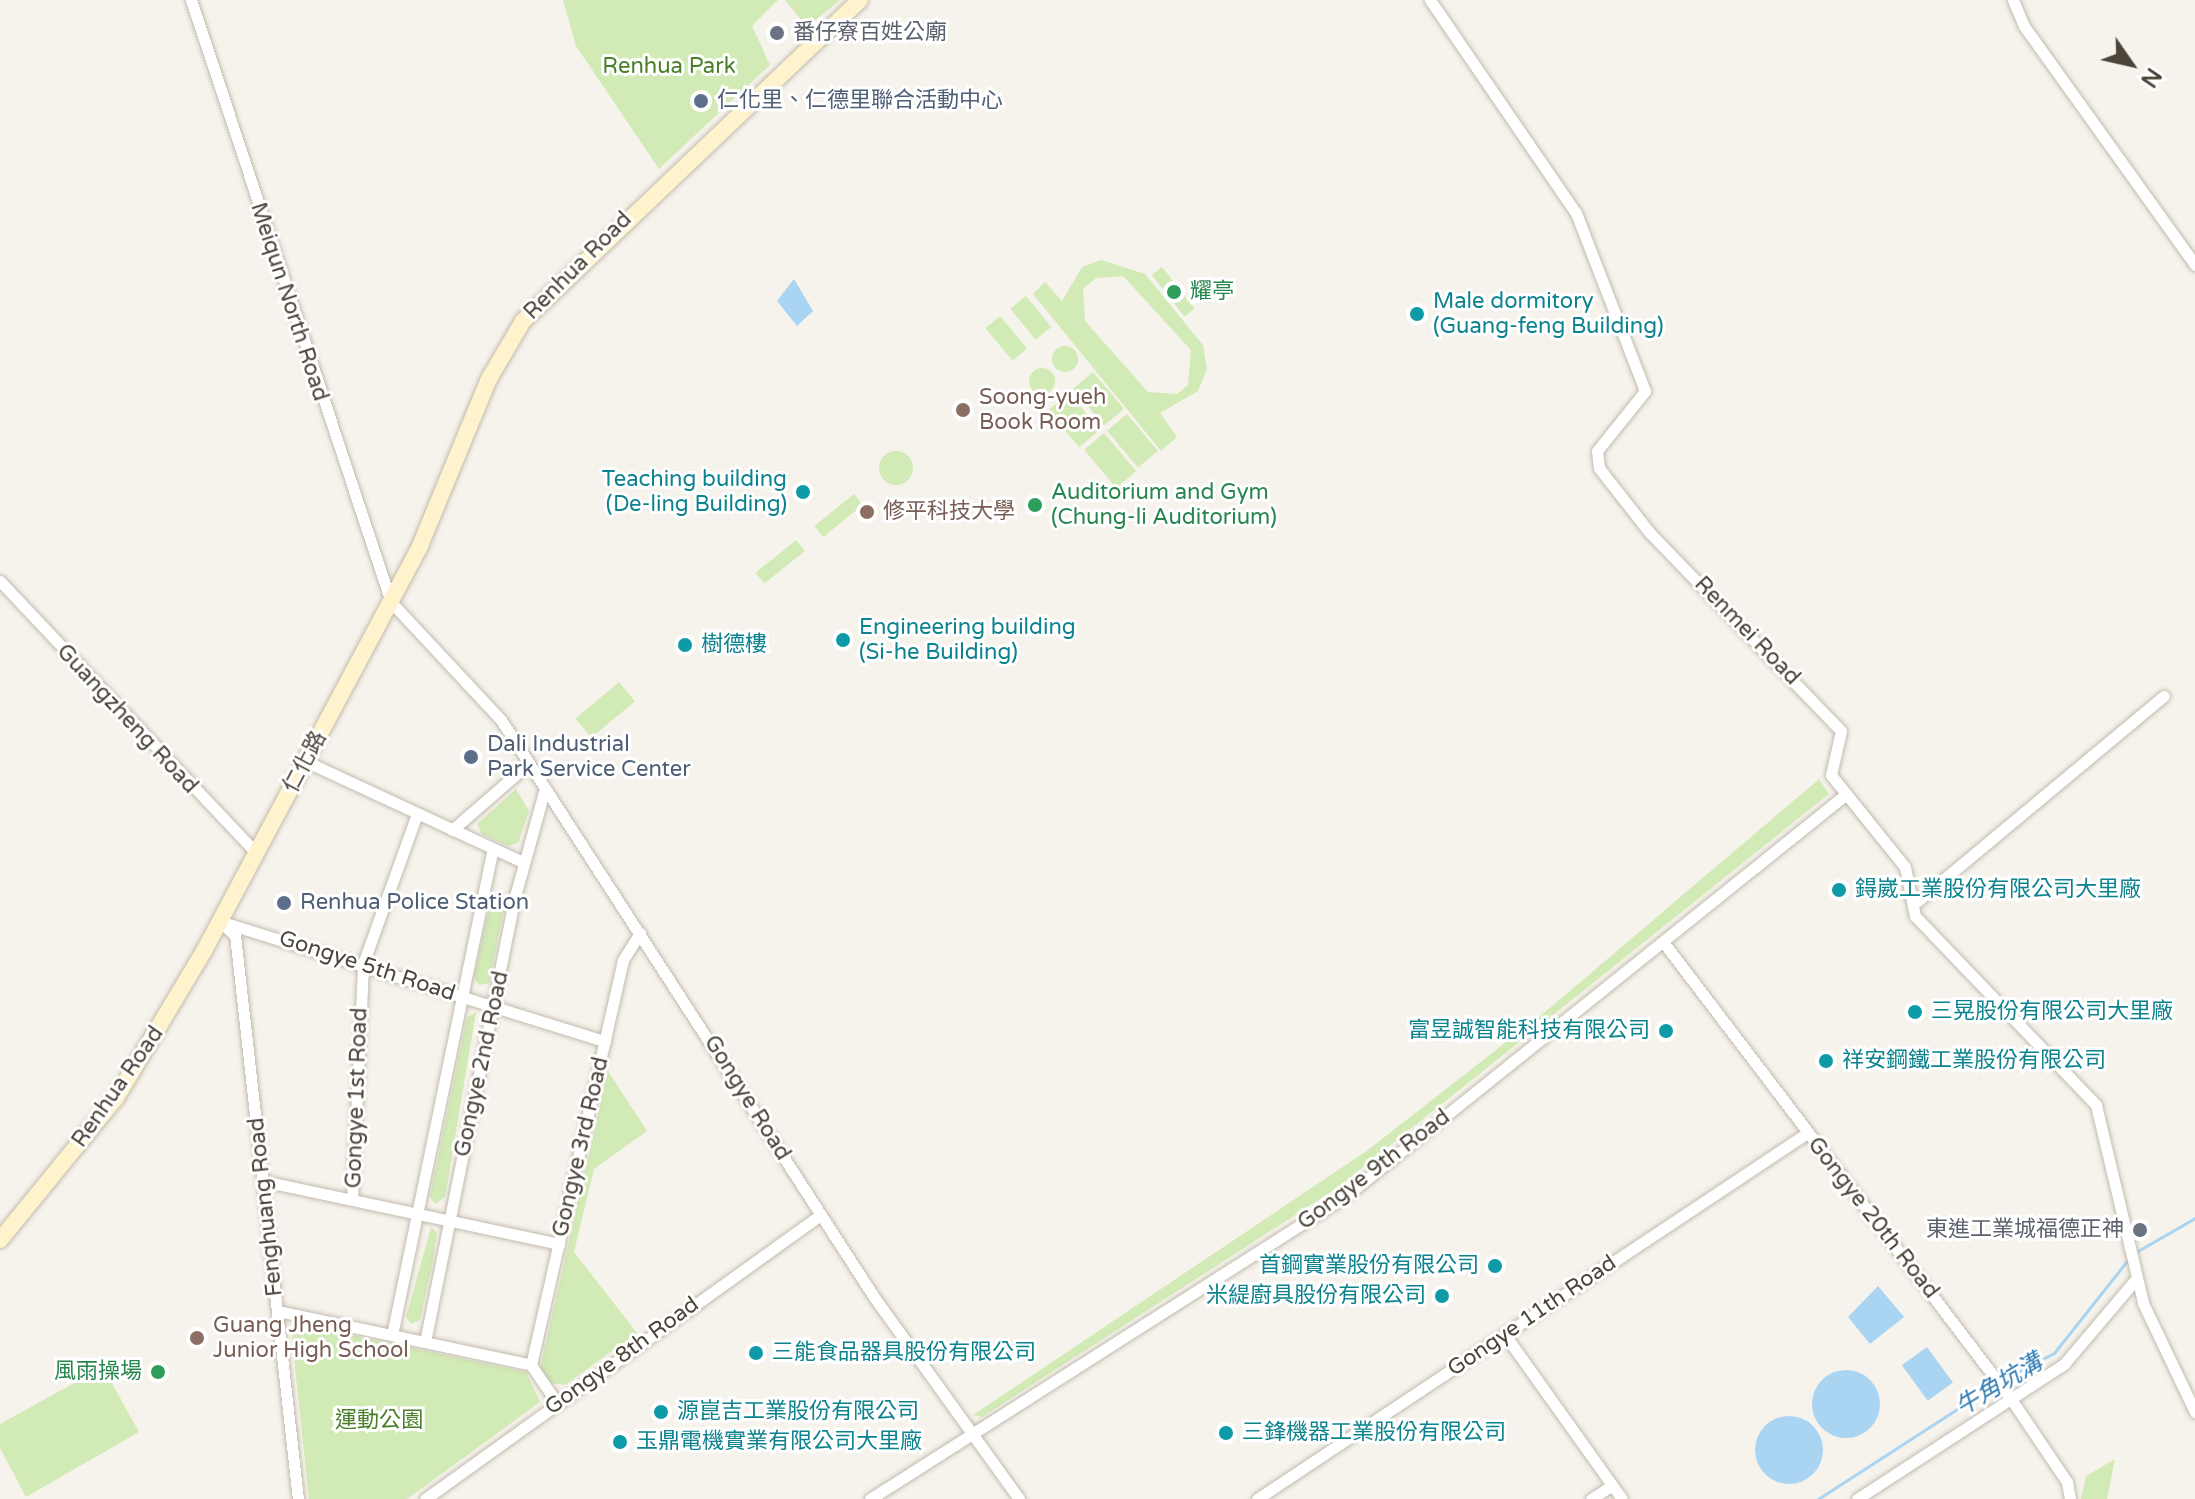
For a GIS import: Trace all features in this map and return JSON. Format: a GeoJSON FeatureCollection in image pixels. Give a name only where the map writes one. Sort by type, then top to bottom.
{"type":"FeatureCollection","features":[{"type":"Feature","properties":{"kind":"main road","name":"Renhua Road"},"geometry":{"type":"LineString","coordinates":[[391,602],[489,379],[523,321],[860,0]]}},
{"type":"Feature","properties":{"kind":"main road","name":"仁化路"},"geometry":{"type":"LineString","coordinates":[[220,922],[391,602]]}},
{"type":"Feature","properties":{"kind":"main road","name":"Renhua Road"},"geometry":{"type":"LineString","coordinates":[[0,1240],[126,1083],[220,922]]}},
{"type":"Feature","properties":{"kind":"street","name":"Meiqun North Road"},"geometry":{"type":"LineString","coordinates":[[191,0],[391,602]]}},
{"type":"Feature","properties":{"kind":"street","name":"Renmei Road"},"geometry":{"type":"LineString","coordinates":[[1430,0],[1576,213],[1645,391],[1597,451],[1599,468],[1650,533],[1841,731],[1829,771],[1905,867],[1915,916],[2096,1105],[2136,1274],[2195,1412]]}},
{"type":"Feature","properties":{"kind":"street"},"geometry":{"type":"LineString","coordinates":[[2013,0],[2024,26],[2195,265]]}},
{"type":"Feature","properties":{"kind":"street","name":"Guangzheng Road"},"geometry":{"type":"LineString","coordinates":[[0,581],[257,854]]}},
{"type":"Feature","properties":{"kind":"street","name":"Gongye Road"},"geometry":{"type":"LineString","coordinates":[[391,602],[490,706],[820,1215],[972,1438],[1019,1499]]}},
{"type":"Feature","properties":{"kind":"street"},"geometry":{"type":"LineString","coordinates":[[1914,904],[2164,696]]}},
{"type":"Feature","properties":{"kind":"street"},"geometry":{"type":"LineString","coordinates":[[305,761],[523,862]]}},
{"type":"Feature","properties":{"kind":"street"},"geometry":{"type":"LineString","coordinates":[[452,830],[529,763]]}},
{"type":"Feature","properties":{"kind":"street","name":"Gongye 2nd Road"},"geometry":{"type":"LineString","coordinates":[[425,1342],[523,862],[545,788]]}},
{"type":"Feature","properties":{"kind":"street","name":"Gongye 9th Road"},"geometry":{"type":"LineString","coordinates":[[870,1499],[972,1438],[1347,1195],[1845,795]]}},
{"type":"Feature","properties":{"kind":"street","name":"Gongye 1st Road"},"geometry":{"type":"LineString","coordinates":[[352,1200],[363,964],[417,814]]}},
{"type":"Feature","properties":{"kind":"street","name":"Gongye 2nd Road"},"geometry":{"type":"LineString","coordinates":[[392,1335],[492,850]]}},
{"type":"Feature","properties":{"kind":"street","name":"Gongye 5th Road"},"geometry":{"type":"LineString","coordinates":[[220,922],[605,1041]]}},
{"type":"Feature","properties":{"kind":"street","name":"Fenghuang Road"},"geometry":{"type":"LineString","coordinates":[[220,922],[235,935],[298,1499]]}},
{"type":"Feature","properties":{"kind":"street","name":"Gongye 3rd Road"},"geometry":{"type":"LineString","coordinates":[[531,1365],[623,960],[640,933]]}},
{"type":"Feature","properties":{"kind":"street","name":"Gongye 20th Road"},"geometry":{"type":"LineString","coordinates":[[1664,943],[1992,1373],[2067,1482],[2070,1499]]}},
{"type":"Feature","properties":{"kind":"street","name":"Gongye 11th Road"},"geometry":{"type":"LineString","coordinates":[[1257,1499],[1807,1133]]}},
{"type":"Feature","properties":{"kind":"street"},"geometry":{"type":"LineString","coordinates":[[263,1181],[559,1244]]}},
{"type":"Feature","properties":{"kind":"street","name":"Gongye 8th Road"},"geometry":{"type":"LineString","coordinates":[[425,1499],[820,1215]]}},
{"type":"Feature","properties":{"kind":"street"},"geometry":{"type":"LineString","coordinates":[[1857,1499],[2078,1352],[2136,1274]]}},
{"type":"Feature","properties":{"kind":"street"},"geometry":{"type":"LineString","coordinates":[[278,1311],[531,1365],[557,1403]]}},
{"type":"Feature","properties":{"kind":"street"},"geometry":{"type":"LineString","coordinates":[[1505,1335],[1622,1499]]}},
{"type":"Feature","properties":{"kind":"street"},"geometry":{"type":"LineString","coordinates":[[1591,1499],[1611,1486]]}},
{"type":"Feature","properties":{"kind":"green space","name":"Renhua Park"},"geometry":{"type":"Polygon","coordinates":[[[563,0],[778,0],[752,26],[770,65],[659,169],[576,46],[563,0]]]}},
{"type":"Feature","properties":{"kind":"green space"},"geometry":{"type":"Polygon","coordinates":[[[785,0],[840,0],[807,27],[785,0]]]}},
{"type":"Feature","properties":{"kind":"green space"},"geometry":{"type":"Polygon","coordinates":[[[1101,260],[1145,274],[1203,345],[1207,369],[1198,391],[1160,413],[1177,437],[1161,451],[1033,294],[1045,282],[1062,301],[1082,267],[1101,260]],[[1123,276],[1096,278],[1083,289],[1085,321],[1148,392],[1177,394],[1188,385],[1191,350],[1123,276]]]}},
{"type":"Feature","properties":{"kind":"green space","name":"耀亭"},"geometry":{"type":"Polygon","coordinates":[[[1162,267],[1195,309],[1184,317],[1152,275],[1162,267]]]}},
{"type":"Feature","properties":{"kind":"green space"},"geometry":{"type":"Polygon","coordinates":[[[1026,296],[1051,327],[1036,340],[1010,309],[1026,296]]]}},
{"type":"Feature","properties":{"kind":"green space"},"geometry":{"type":"Polygon","coordinates":[[[1000,316],[1027,348],[1012,360],[985,328],[1000,316]]]}},
{"type":"Feature","properties":{"kind":"green space"},"geometry":{"type":"Polygon","coordinates":[[[1065,346],[1074,350],[1078,359],[1074,368],[1065,372],[1056,368],[1052,359],[1056,350],[1065,346]]]}},
{"type":"Feature","properties":{"kind":"green space"},"geometry":{"type":"Polygon","coordinates":[[[1042,368],[1051,372],[1055,381],[1051,390],[1042,394],[1033,390],[1029,381],[1033,372],[1042,368]]]}},
{"type":"Feature","properties":{"kind":"green space"},"geometry":{"type":"Polygon","coordinates":[[[1093,372],[1124,409],[1104,425],[1073,389],[1093,372]]]}},
{"type":"Feature","properties":{"kind":"green space"},"geometry":{"type":"Polygon","coordinates":[[[1069,393],[1100,430],[1079,447],[1048,410],[1069,393]]]}},
{"type":"Feature","properties":{"kind":"green space"},"geometry":{"type":"Polygon","coordinates":[[[1127,414],[1158,451],[1138,467],[1107,431],[1127,414]]]}},
{"type":"Feature","properties":{"kind":"green space"},"geometry":{"type":"Polygon","coordinates":[[[1104,433],[1136,471],[1116,488],[1084,450],[1104,433]]]}},
{"type":"Feature","properties":{"kind":"green space"},"geometry":{"type":"Polygon","coordinates":[[[896,451],[908,456],[913,468],[908,480],[896,485],[884,480],[879,468],[884,456],[896,451]]]}},
{"type":"Feature","properties":{"kind":"green space"},"geometry":{"type":"Polygon","coordinates":[[[854,494],[863,505],[823,537],[814,526],[854,494]]]}},
{"type":"Feature","properties":{"kind":"green space"},"geometry":{"type":"Polygon","coordinates":[[[796,540],[805,551],[764,584],[756,573],[796,540]]]}},
{"type":"Feature","properties":{"kind":"green space"},"geometry":{"type":"Polygon","coordinates":[[[619,682],[635,701],[591,738],[575,719],[619,682]]]}},
{"type":"Feature","properties":{"kind":"green space"},"geometry":{"type":"Polygon","coordinates":[[[1819,779],[1829,794],[1337,1188],[982,1417],[973,1415],[1368,1150],[1551,1007],[1819,779]]]}},
{"type":"Feature","properties":{"kind":"green space"},"geometry":{"type":"Polygon","coordinates":[[[516,789],[529,811],[518,843],[508,846],[482,834],[477,824],[516,789]]]}},
{"type":"Feature","properties":{"kind":"green space"},"geometry":{"type":"Polygon","coordinates":[[[491,898],[506,900],[489,983],[479,985],[474,977],[491,898]]]}},
{"type":"Feature","properties":{"kind":"green space"},"geometry":{"type":"Polygon","coordinates":[[[476,1012],[445,1197],[435,1204],[430,1196],[467,1017],[476,1012]]]}},
{"type":"Feature","properties":{"kind":"green space"},"geometry":{"type":"Polygon","coordinates":[[[608,1071],[647,1131],[594,1169],[574,1252],[637,1333],[565,1385],[551,1383],[540,1368],[608,1071]]]}},
{"type":"Feature","properties":{"kind":"green space"},"geometry":{"type":"Polygon","coordinates":[[[431,1227],[437,1233],[433,1261],[420,1320],[411,1324],[406,1317],[431,1227]]]}},
{"type":"Feature","properties":{"kind":"green space","name":"運動公園"},"geometry":{"type":"Polygon","coordinates":[[[298,1324],[526,1372],[540,1402],[407,1499],[309,1499],[291,1329],[298,1324]]]}},
{"type":"Feature","properties":{"kind":"green space"},"geometry":{"type":"Polygon","coordinates":[[[103,1367],[139,1432],[26,1497],[0,1448],[0,1424],[103,1367]]]}},
{"type":"Feature","properties":{"kind":"green space"},"geometry":{"type":"Polygon","coordinates":[[[2115,1459],[2107,1499],[2081,1499],[2086,1476],[2115,1459]]]}},
{"type":"Feature","properties":{"kind":"water"},"geometry":{"type":"Polygon","coordinates":[[[794,279],[813,311],[797,326],[777,301],[794,279]]]}},
{"type":"Feature","properties":{"kind":"water"},"geometry":{"type":"Polygon","coordinates":[[[1878,1286],[1904,1317],[1870,1344],[1848,1317],[1878,1286]]]}},
{"type":"Feature","properties":{"kind":"water"},"geometry":{"type":"Polygon","coordinates":[[[1927,1347],[1953,1383],[1928,1401],[1902,1365],[1927,1347]]]}},
{"type":"Feature","properties":{"kind":"water"},"geometry":{"type":"Polygon","coordinates":[[[1853,1370],[1874,1385],[1880,1404],[1878,1417],[1870,1428],[1853,1438],[1839,1438],[1822,1428],[1814,1417],[1812,1397],[1822,1380],[1833,1372],[1853,1370]]]}},
{"type":"Feature","properties":{"kind":"water"},"geometry":{"type":"Polygon","coordinates":[[[1782,1416],[1796,1416],[1808,1421],[1818,1431],[1823,1450],[1818,1469],[1808,1479],[1796,1484],[1782,1484],[1770,1479],[1760,1469],[1755,1457],[1755,1443],[1760,1431],[1770,1421],[1782,1416]]]}},
{"type":"Feature","properties":{"kind":"waterway","name":"牛角坑溝"},"geometry":{"type":"LineString","coordinates":[[2136,1252],[2195,1218]]}},
{"type":"Feature","properties":{"kind":"waterway","name":"牛角坑溝"},"geometry":{"type":"LineString","coordinates":[[2003,1380],[2054,1353],[2130,1257]]}},
{"type":"Feature","properties":{"kind":"waterway","name":"牛角坑溝"},"geometry":{"type":"LineString","coordinates":[[1818,1499],[1996,1384]]}},
{"type":"Feature","properties":{"kind":"place","name":"番仔寮百姓公廟"},"geometry":{"type":"Point","coordinates":[777,33]}},
{"type":"Feature","properties":{"kind":"place","name":"仁化里、仁德里聯合活動中心"},"geometry":{"type":"Point","coordinates":[701,101]}},
{"type":"Feature","properties":{"kind":"place","name":"耀亭"},"geometry":{"type":"Point","coordinates":[1174,292]}},
{"type":"Feature","properties":{"kind":"place","name":"Male dormitory (Guang-feng Building)"},"geometry":{"type":"Point","coordinates":[1417,314]}},
{"type":"Feature","properties":{"kind":"place","name":"Soong-yueh Book Room"},"geometry":{"type":"Point","coordinates":[963,410]}},
{"type":"Feature","properties":{"kind":"place","name":"Teaching building (De-ling Building)"},"geometry":{"type":"Point","coordinates":[803,492]}},
{"type":"Feature","properties":{"kind":"place","name":"Auditorium and Gym (Chung-li Auditorium)"},"geometry":{"type":"Point","coordinates":[1035,505]}},
{"type":"Feature","properties":{"kind":"place","name":"修平科技大學"},"geometry":{"type":"Point","coordinates":[867,512]}},
{"type":"Feature","properties":{"kind":"place","name":"Engineering building (Si-he Building)"},"geometry":{"type":"Point","coordinates":[843,640]}},
{"type":"Feature","properties":{"kind":"place","name":"樹德樓"},"geometry":{"type":"Point","coordinates":[685,645]}},
{"type":"Feature","properties":{"kind":"place","name":"Dali Industrial Park Service Center"},"geometry":{"type":"Point","coordinates":[471,757]}},
{"type":"Feature","properties":{"kind":"place","name":"鍀崴工業股份有限公司大里廠"},"geometry":{"type":"Point","coordinates":[1839,890]}},
{"type":"Feature","properties":{"kind":"place","name":"Renhua Police Station"},"geometry":{"type":"Point","coordinates":[284,903]}},
{"type":"Feature","properties":{"kind":"place","name":"三晃股份有限公司大里廠"},"geometry":{"type":"Point","coordinates":[1915,1012]}},
{"type":"Feature","properties":{"kind":"place","name":"富昱誠智能科技有限公司"},"geometry":{"type":"Point","coordinates":[1666,1031]}},
{"type":"Feature","properties":{"kind":"place","name":"祥安鋼鐵工業股份有限公司"},"geometry":{"type":"Point","coordinates":[1826,1061]}},
{"type":"Feature","properties":{"kind":"place","name":"東進工業城福德正神"},"geometry":{"type":"Point","coordinates":[2140,1230]}},
{"type":"Feature","properties":{"kind":"place","name":"首鋼實業股份有限公司"},"geometry":{"type":"Point","coordinates":[1495,1266]}},
{"type":"Feature","properties":{"kind":"place","name":"米緹廚具股份有限公司"},"geometry":{"type":"Point","coordinates":[1442,1296]}},
{"type":"Feature","properties":{"kind":"place","name":"Guang Jheng Junior High School"},"geometry":{"type":"Point","coordinates":[197,1338]}},
{"type":"Feature","properties":{"kind":"place","name":"三能食品器具股份有限公司"},"geometry":{"type":"Point","coordinates":[756,1353]}},
{"type":"Feature","properties":{"kind":"place","name":"風雨操場"},"geometry":{"type":"Point","coordinates":[158,1372]}},
{"type":"Feature","properties":{"kind":"place","name":"源崑吉工業股份有限公司"},"geometry":{"type":"Point","coordinates":[661,1412]}},
{"type":"Feature","properties":{"kind":"place","name":"三鋒機器工業股份有限公司"},"geometry":{"type":"Point","coordinates":[1226,1433]}},
{"type":"Feature","properties":{"kind":"place","name":"玉鼎電機實業有限公司大里廠"},"geometry":{"type":"Point","coordinates":[620,1442]}}]}
